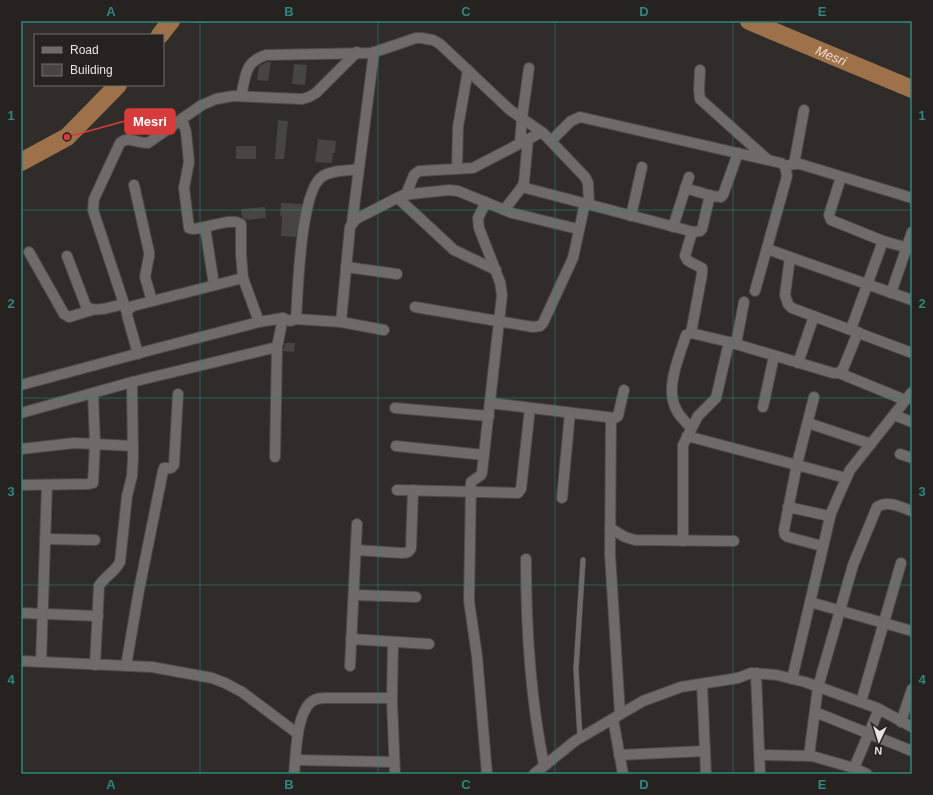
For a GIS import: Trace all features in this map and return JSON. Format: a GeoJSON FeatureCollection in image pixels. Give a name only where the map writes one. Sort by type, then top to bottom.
{"type":"FeatureCollection","features":[{"type":"Feature","properties":{"kind":"street"},"geometry":{"type":"LineString","coordinates":[[241,96],[251,62],[266,55],[367,53],[416,38],[428,38],[440,44],[510,110],[542,132],[588,180],[587,204],[578,229],[573,258],[543,323],[540,326],[533,327],[499,322],[415,307]]}},
{"type":"Feature","properties":{"kind":"street"},"geometry":{"type":"LineString","coordinates":[[138,354],[126,309],[93,210],[94,199],[120,143],[123,140],[131,139],[145,143],[148,142],[202,105],[216,99],[233,96],[309,97],[316,93],[357,52]]}},
{"type":"Feature","properties":{"kind":"street"},"geometry":{"type":"LineString","coordinates":[[341,322],[349,232],[352,223],[374,52]]}},
{"type":"Feature","properties":{"kind":"street"},"geometry":{"type":"LineString","coordinates":[[504,210],[522,187],[525,177],[522,118],[529,68]]}},
{"type":"Feature","properties":{"kind":"street"},"geometry":{"type":"LineString","coordinates":[[457,169],[458,126],[468,70]]}},
{"type":"Feature","properties":{"kind":"street"},"geometry":{"type":"LineString","coordinates":[[700,70],[700,99],[768,160]]}},
{"type":"Feature","properties":{"kind":"street"},"geometry":{"type":"LineString","coordinates":[[755,291],[804,110]]}},
{"type":"Feature","properties":{"kind":"street"},"geometry":{"type":"LineString","coordinates":[[551,141],[571,120],[580,117],[790,165],[800,164],[912,198]]}},
{"type":"Feature","properties":{"kind":"street"},"geometry":{"type":"LineString","coordinates":[[182,120],[186,132],[189,162],[184,188],[188,228],[194,229],[233,222],[238,222],[241,224],[243,278],[259,322]]}},
{"type":"Feature","properties":{"kind":"street"},"geometry":{"type":"LineString","coordinates":[[402,196],[414,175],[419,171],[457,169],[476,166],[542,132]]}},
{"type":"Feature","properties":{"kind":"street"},"geometry":{"type":"LineString","coordinates":[[685,188],[718,197],[723,195],[738,153]]}},
{"type":"Feature","properties":{"kind":"street"},"geometry":{"type":"LineString","coordinates":[[631,216],[642,167]]}},
{"type":"Feature","properties":{"kind":"street"},"geometry":{"type":"LineString","coordinates":[[296,319],[300,253],[309,201],[318,180],[323,176],[359,169]]}},
{"type":"Feature","properties":{"kind":"street"},"geometry":{"type":"LineString","coordinates":[[673,227],[688,177]]}},
{"type":"Feature","properties":{"kind":"street"},"geometry":{"type":"LineString","coordinates":[[841,177],[830,215],[830,220],[883,241],[910,248]]}},
{"type":"Feature","properties":{"kind":"street"},"geometry":{"type":"LineString","coordinates":[[134,185],[149,252],[145,277],[152,301]]}},
{"type":"Feature","properties":{"kind":"street"},"geometry":{"type":"LineString","coordinates":[[522,187],[692,232],[698,232],[702,229],[710,195]]}},
{"type":"Feature","properties":{"kind":"street"},"geometry":{"type":"LineString","coordinates":[[352,223],[356,219],[402,196],[454,190],[518,215],[578,229]]}},
{"type":"Feature","properties":{"kind":"street"},"geometry":{"type":"LineString","coordinates":[[402,196],[454,250],[496,270]]}},
{"type":"Feature","properties":{"kind":"street"},"geometry":{"type":"LineString","coordinates":[[486,202],[478,218],[478,228],[502,288],[482,472],[481,475],[472,481],[470,601],[477,656],[487,774]]}},
{"type":"Feature","properties":{"kind":"street"},"geometry":{"type":"LineString","coordinates":[[205,227],[214,285]]}},
{"type":"Feature","properties":{"kind":"street"},"geometry":{"type":"LineString","coordinates":[[692,232],[685,256],[688,261],[702,268],[703,270],[690,333],[687,333],[686,335],[671,388],[674,406],[689,432],[846,478]]}},
{"type":"Feature","properties":{"kind":"street"},"geometry":{"type":"LineString","coordinates":[[891,293],[910,248],[912,232]]}},
{"type":"Feature","properties":{"kind":"street"},"geometry":{"type":"LineString","coordinates":[[839,373],[843,369],[867,284],[883,241]]}},
{"type":"Feature","properties":{"kind":"street"},"geometry":{"type":"LineString","coordinates":[[766,249],[912,300]]}},
{"type":"Feature","properties":{"kind":"street"},"geometry":{"type":"LineString","coordinates":[[29,252],[64,314],[69,317],[92,310],[129,309],[133,306],[243,278]]}},
{"type":"Feature","properties":{"kind":"street"},"geometry":{"type":"LineString","coordinates":[[67,256],[86,306],[92,310]]}},
{"type":"Feature","properties":{"kind":"street"},"geometry":{"type":"LineString","coordinates":[[790,257],[786,299],[792,308],[854,330],[912,354]]}},
{"type":"Feature","properties":{"kind":"street"},"geometry":{"type":"LineString","coordinates":[[346,268],[397,274]]}},
{"type":"Feature","properties":{"kind":"street"},"geometry":{"type":"LineString","coordinates":[[683,541],[682,454],[684,445],[689,432],[700,413],[716,398],[744,302]]}},
{"type":"Feature","properties":{"kind":"street"},"geometry":{"type":"LineString","coordinates":[[798,363],[814,316]]}},
{"type":"Feature","properties":{"kind":"street"},"geometry":{"type":"LineString","coordinates":[[275,457],[277,347],[283,318]]}},
{"type":"Feature","properties":{"kind":"street"},"geometry":{"type":"LineString","coordinates":[[21,385],[259,322],[283,318],[290,321],[296,319],[341,322],[384,330]]}},
{"type":"Feature","properties":{"kind":"street"},"geometry":{"type":"LineString","coordinates":[[690,333],[732,343],[833,373],[839,373],[905,400]]}},
{"type":"Feature","properties":{"kind":"street"},"geometry":{"type":"LineString","coordinates":[[21,413],[132,382],[277,347]]}},
{"type":"Feature","properties":{"kind":"street"},"geometry":{"type":"LineString","coordinates":[[763,407],[774,356]]}},
{"type":"Feature","properties":{"kind":"street"},"geometry":{"type":"LineString","coordinates":[[95,664],[99,586],[120,562],[127,496],[132,476],[132,382]]}},
{"type":"Feature","properties":{"kind":"street"},"geometry":{"type":"LineString","coordinates":[[490,403],[615,418],[618,416],[624,390]]}},
{"type":"Feature","properties":{"kind":"street"},"geometry":{"type":"LineString","coordinates":[[792,679],[829,516],[853,465],[912,392]]}},
{"type":"Feature","properties":{"kind":"street"},"geometry":{"type":"LineString","coordinates":[[21,485],[93,483],[95,444],[93,393]]}},
{"type":"Feature","properties":{"kind":"street"},"geometry":{"type":"LineString","coordinates":[[126,666],[163,471],[164,468],[170,468],[174,465],[178,394]]}},
{"type":"Feature","properties":{"kind":"street"},"geometry":{"type":"LineString","coordinates":[[814,397],[797,464],[784,530],[785,535],[788,537],[822,546]]}},
{"type":"Feature","properties":{"kind":"street"},"geometry":{"type":"LineString","coordinates":[[395,408],[488,416]]}},
{"type":"Feature","properties":{"kind":"street"},"geometry":{"type":"LineString","coordinates":[[397,490],[515,494],[520,491],[530,408]]}},
{"type":"Feature","properties":{"kind":"street"},"geometry":{"type":"LineString","coordinates":[[562,498],[570,413]]}},
{"type":"Feature","properties":{"kind":"street"},"geometry":{"type":"LineString","coordinates":[[894,414],[912,422]]}},
{"type":"Feature","properties":{"kind":"street"},"geometry":{"type":"LineString","coordinates":[[611,418],[610,554],[619,755],[623,774]]}},
{"type":"Feature","properties":{"kind":"street"},"geometry":{"type":"LineString","coordinates":[[808,423],[871,444]]}},
{"type":"Feature","properties":{"kind":"street"},"geometry":{"type":"LineString","coordinates":[[21,449],[74,443],[133,446]]}},
{"type":"Feature","properties":{"kind":"street"},"geometry":{"type":"LineString","coordinates":[[396,446],[484,455]]}},
{"type":"Feature","properties":{"kind":"street"},"geometry":{"type":"LineString","coordinates":[[900,454],[912,458]]}},
{"type":"Feature","properties":{"kind":"street"},"geometry":{"type":"LineString","coordinates":[[41,662],[47,485]]}},
{"type":"Feature","properties":{"kind":"street"},"geometry":{"type":"LineString","coordinates":[[356,550],[401,553],[407,553],[410,551],[413,490]]}},
{"type":"Feature","properties":{"kind":"street"},"geometry":{"type":"LineString","coordinates":[[809,756],[818,687],[853,565],[877,507],[882,504],[890,503],[912,511]]}},
{"type":"Feature","properties":{"kind":"street"},"geometry":{"type":"LineString","coordinates":[[788,507],[829,516]]}},
{"type":"Feature","properties":{"kind":"street"},"geometry":{"type":"LineString","coordinates":[[350,666],[357,524]]}},
{"type":"Feature","properties":{"kind":"street"},"geometry":{"type":"LineString","coordinates":[[610,528],[625,537],[635,540],[734,541]]}},
{"type":"Feature","properties":{"kind":"street"},"geometry":{"type":"LineString","coordinates":[[45,539],[95,540]]}},
{"type":"Feature","properties":{"kind":"street"},"geometry":{"type":"LineString","coordinates":[[526,559],[526,607],[531,686],[536,728],[544,765]]}},
{"type":"Feature","properties":{"kind":"street"},"geometry":{"type":"LineString","coordinates":[[861,702],[885,623],[901,563]]}},
{"type":"Feature","properties":{"kind":"street"},"geometry":{"type":"LineString","coordinates":[[354,594],[416,597]]}},
{"type":"Feature","properties":{"kind":"street"},"geometry":{"type":"LineString","coordinates":[[810,602],[912,631]]}},
{"type":"Feature","properties":{"kind":"street"},"geometry":{"type":"LineString","coordinates":[[21,613],[98,616]]}},
{"type":"Feature","properties":{"kind":"street"},"geometry":{"type":"LineString","coordinates":[[351,639],[429,644]]}},
{"type":"Feature","properties":{"kind":"street"},"geometry":{"type":"LineString","coordinates":[[393,642],[392,698],[395,774]]}},
{"type":"Feature","properties":{"kind":"street"},"geometry":{"type":"LineString","coordinates":[[21,661],[152,668],[212,678],[226,683],[242,692],[298,734]]}},
{"type":"Feature","properties":{"kind":"street"},"geometry":{"type":"LineString","coordinates":[[534,774],[580,738],[643,701],[681,688],[738,678],[751,673],[777,675],[837,692],[879,710],[912,727]]}},
{"type":"Feature","properties":{"kind":"street"},"geometry":{"type":"LineString","coordinates":[[756,673],[760,774]]}},
{"type":"Feature","properties":{"kind":"street"},"geometry":{"type":"LineString","coordinates":[[702,684],[706,774]]}},
{"type":"Feature","properties":{"kind":"street"},"geometry":{"type":"LineString","coordinates":[[901,722],[912,689]]}},
{"type":"Feature","properties":{"kind":"street"},"geometry":{"type":"LineString","coordinates":[[294,774],[299,726],[310,702],[316,699],[326,698],[392,698]]}},
{"type":"Feature","properties":{"kind":"street"},"geometry":{"type":"LineString","coordinates":[[854,768],[879,710]]}},
{"type":"Feature","properties":{"kind":"street"},"geometry":{"type":"LineString","coordinates":[[815,712],[912,751]]}},
{"type":"Feature","properties":{"kind":"street"},"geometry":{"type":"LineString","coordinates":[[619,755],[705,751]]}},
{"type":"Feature","properties":{"kind":"street"},"geometry":{"type":"LineString","coordinates":[[760,755],[809,756],[829,760],[867,774]]}},
{"type":"Feature","properties":{"kind":"street"},"geometry":{"type":"LineString","coordinates":[[296,760],[394,762]]}},
{"type":"Feature","properties":{"kind":"lane"},"geometry":{"type":"LineString","coordinates":[[580,738],[576,669],[583,560]]}},
{"type":"Feature","properties":{"kind":"building"},"geometry":{"type":"Polygon","coordinates":[[[267,62],[271,62],[268,81],[257,80],[259,66],[267,62]]]}},
{"type":"Feature","properties":{"kind":"building"},"geometry":{"type":"Polygon","coordinates":[[[294,64],[307,65],[305,85],[292,84],[294,64]]]}},
{"type":"Feature","properties":{"kind":"building"},"geometry":{"type":"Polygon","coordinates":[[[278,120],[288,121],[284,159],[275,159],[278,120]]]}},
{"type":"Feature","properties":{"kind":"building"},"geometry":{"type":"Polygon","coordinates":[[[318,139],[336,141],[332,163],[315,162],[318,139]]]}},
{"type":"Feature","properties":{"kind":"building"},"geometry":{"type":"Polygon","coordinates":[[[236,146],[256,146],[256,159],[236,159],[236,146]]]}},
{"type":"Feature","properties":{"kind":"building"},"geometry":{"type":"Polygon","coordinates":[[[281,203],[302,204],[296,237],[281,236],[281,203]]]}},
{"type":"Feature","properties":{"kind":"building"},"geometry":{"type":"Polygon","coordinates":[[[265,207],[266,218],[246,220],[242,217],[241,209],[265,207]]]}},
{"type":"Feature","properties":{"kind":"building"},"geometry":{"type":"Polygon","coordinates":[[[285,343],[295,343],[294,352],[283,351],[285,343]]]}},
{"type":"Feature","properties":{"kind":"waterway","name":"Mesri"},"geometry":{"type":"LineString","coordinates":[[161,34],[171,21]]}},
{"type":"Feature","properties":{"kind":"waterway","name":"Mesri"},"geometry":{"type":"LineString","coordinates":[[749,21],[912,89]]}},
{"type":"Feature","properties":{"kind":"waterway","name":"Mesri"},"geometry":{"type":"LineString","coordinates":[[21,162],[67,137],[117,86]]}},
{"type":"Feature","properties":{"kind":"place","name":"Mesri"},"geometry":{"type":"Point","coordinates":[67,137]}}]}
